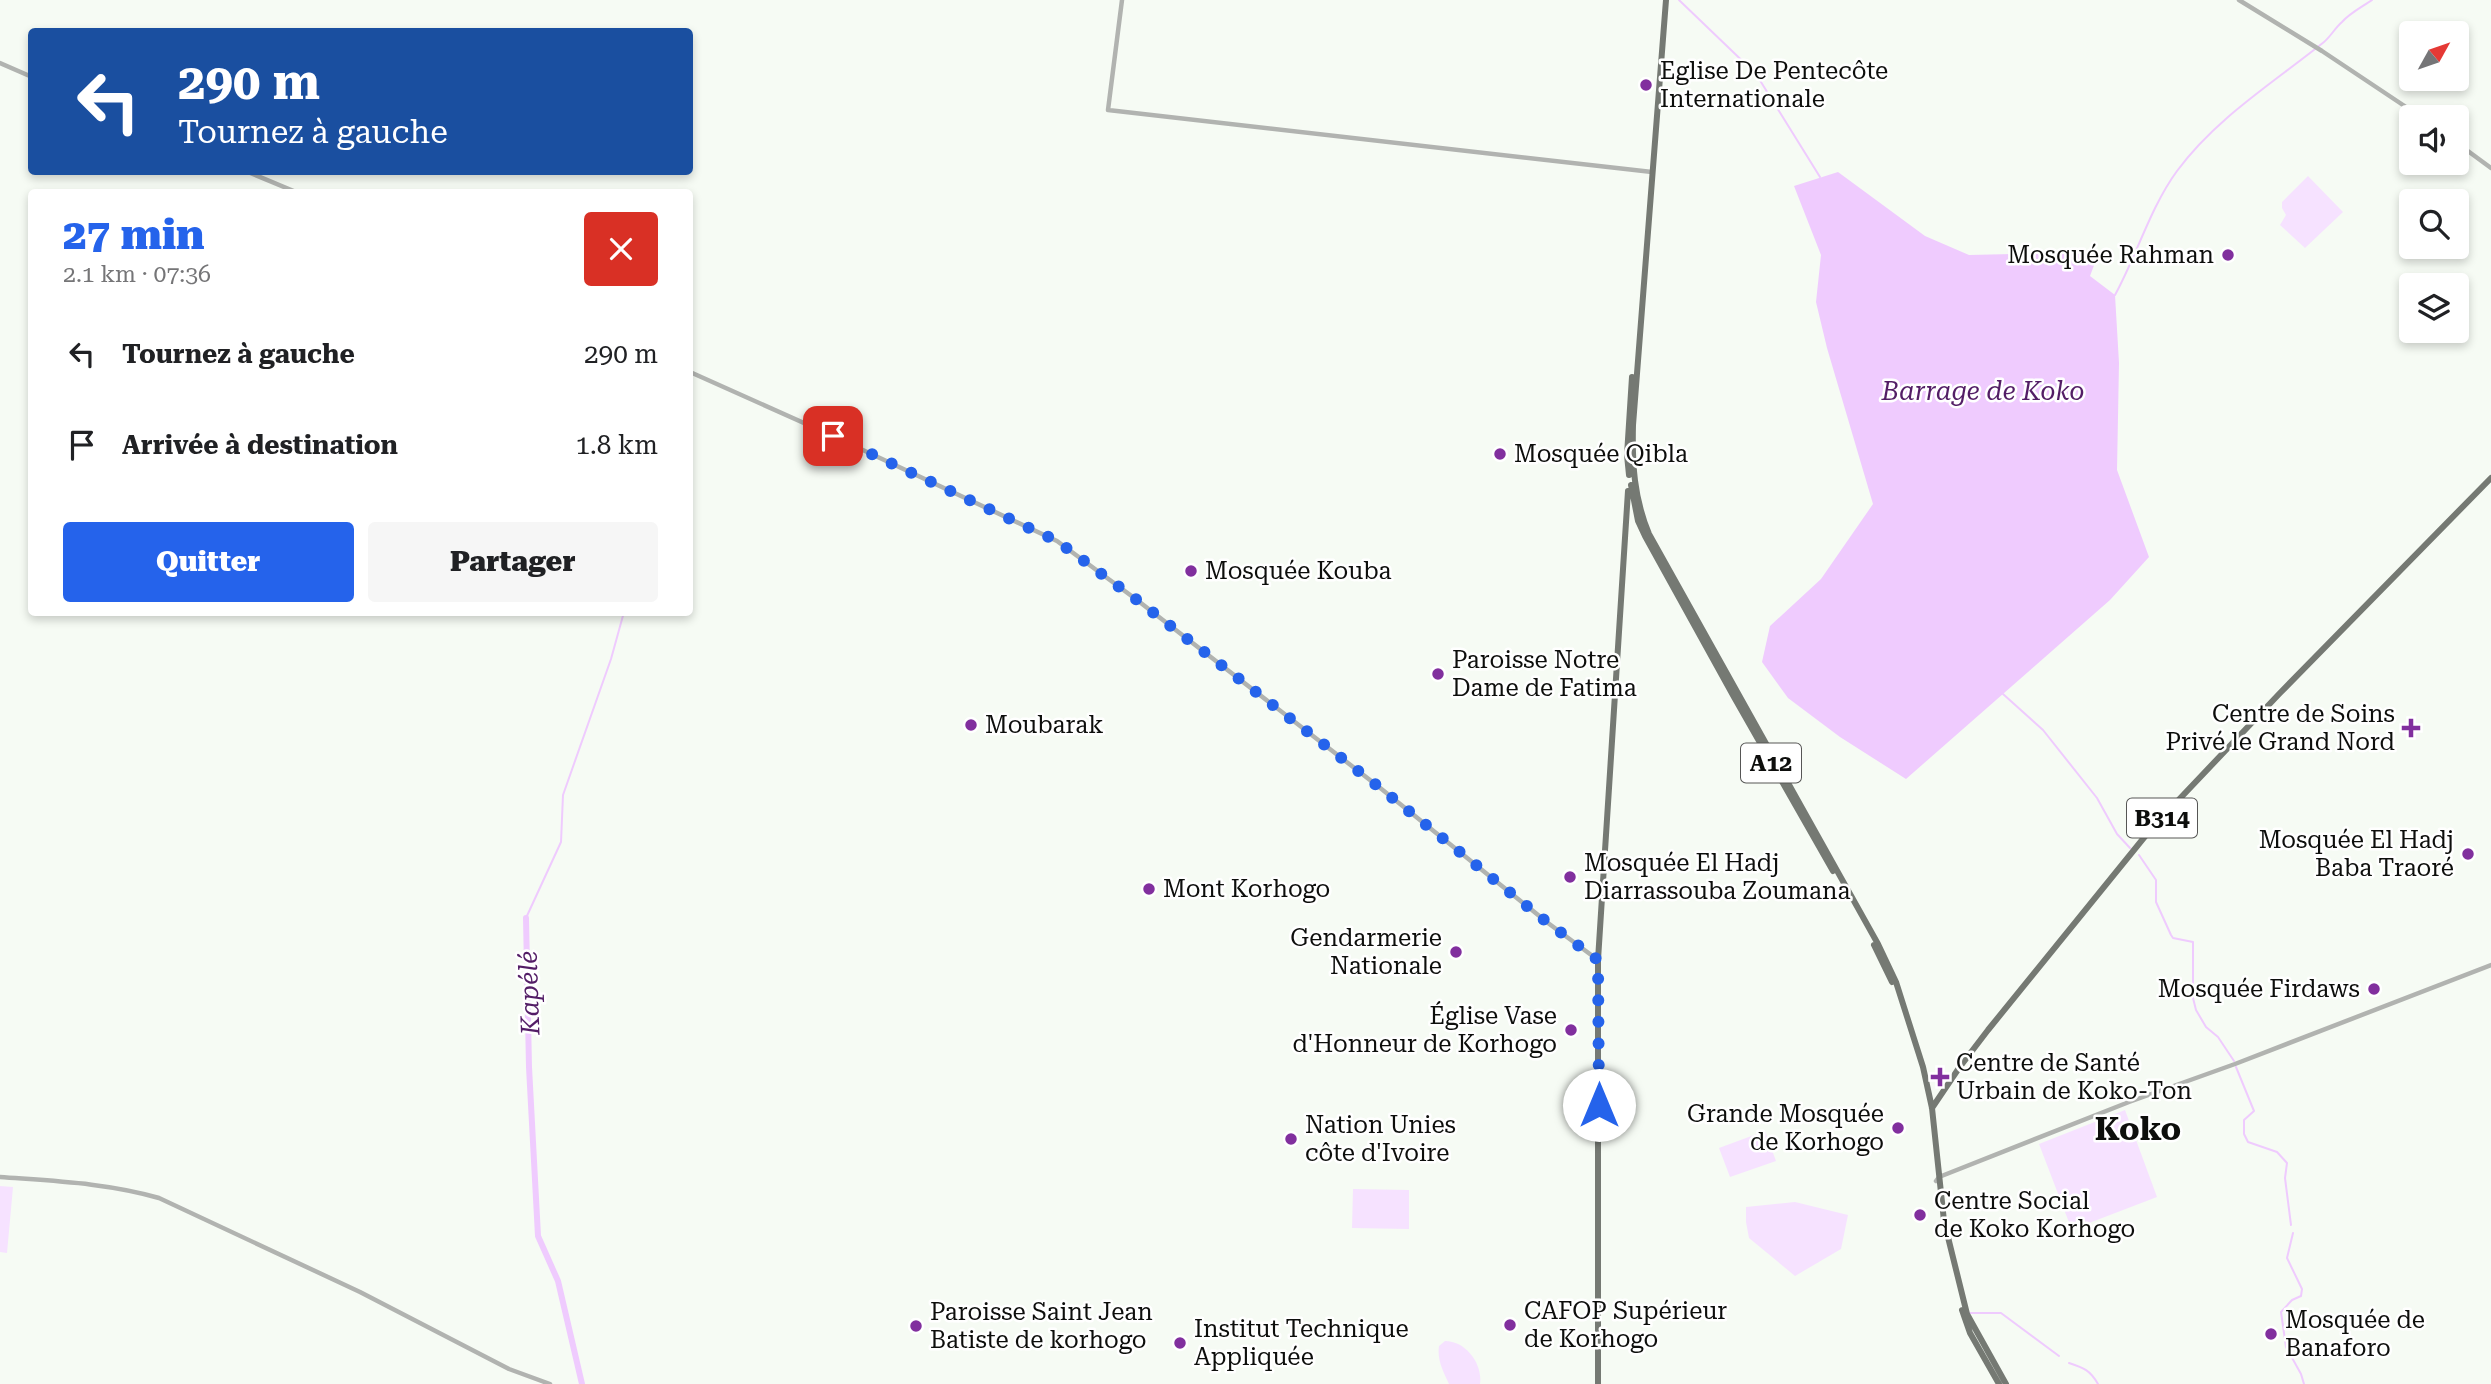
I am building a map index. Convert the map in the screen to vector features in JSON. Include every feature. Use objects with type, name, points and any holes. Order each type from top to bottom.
[{"type":"main road","name":"A12","points":[[1598,1384],[1598,960],[1648,212],[1667,0]]},
{"type":"main road","name":"B314","points":[[1931,1110],[1988,1030],[2151,829],[2421,547],[2491,478]]},
{"type":"main road","name":"A12","points":[[1632,482],[1638,521],[1892,982],[1931,1110]]},
{"type":"main road","name":"A12","points":[[1632,482],[1649,534],[1896,982],[1922,1062],[1931,1110],[1944,1221],[1964,1313],[1998,1384]]},
{"type":"main road","points":[[1626,520],[1635,518],[1638,521]]},
{"type":"main road","name":"A12","points":[[1964,1313],[2006,1384]]},
{"type":"street","points":[[1122,0],[1108,110],[1652,172]]},
{"type":"street","points":[[2239,0],[2403,105]]},
{"type":"street","points":[[0,63],[28,75]]},
{"type":"street","points":[[2469,152],[2491,168]]},
{"type":"street","points":[[255,175],[289,189]]},
{"type":"street","points":[[693,373],[1057,541],[1379,787],[1598,960]]},
{"type":"street","points":[[1938,1179],[2129,1102],[2491,965]]},
{"type":"street","points":[[0,1177],[89,1185],[159,1198],[360,1292],[509,1369],[550,1384]]},
{"type":"shaded area","points":[[2308,176],[2343,212],[2305,248],[2280,225],[2286,215],[2282,202]]},
{"type":"shaded area","points":[[2125,1110],[2157,1197],[2076,1228],[2074,1224],[2070,1225],[2039,1144]]},
{"type":"shaded area","points":[[1765,1131],[1776,1161],[1730,1177],[1719,1148]]},
{"type":"shaded area","points":[[0,1186],[13,1187],[7,1253],[0,1252]]},
{"type":"shaded area","points":[[1353,1189],[1409,1190],[1409,1229],[1352,1228]]},
{"type":"shaded area","points":[[1795,1202],[1848,1215],[1841,1249],[1795,1276],[1749,1238],[1746,1207]]},
{"type":"shaded area","points":[[1445,1341],[1460,1345],[1471,1355],[1479,1369],[1480,1384],[1449,1384],[1439,1356],[1439,1346]]},
{"type":"water","name":"Barrage de Koko","points":[[1838,172],[1925,236],[1969,255],[2099,252],[2090,276],[2115,295],[2119,363],[2117,470],[2149,557],[2110,600],[1906,779],[1840,737],[1788,698],[1762,662],[1770,626],[1821,579],[1873,504],[1816,302],[1821,255],[1794,186]]},
{"type":"waterway","points":[[1679,0],[1756,74],[1820,177]]},
{"type":"waterway","points":[[2115,295],[2167,185],[2192,152],[2227,118],[2324,42],[2349,16],[2372,0]]},
{"type":"waterway","name":"Kapélé","points":[[526,918],[561,842],[563,795],[611,659],[623,616]]},
{"type":"waterway","points":[[2003,694],[2043,730],[2097,798],[2117,834],[2130,848]]},
{"type":"waterway","points":[[2139,855],[2156,880],[2156,902],[2171,935],[2173,938],[2193,942],[2193,998],[2196,1010],[2206,1027],[2218,1037],[2234,1061]]},
{"type":"waterway","name":"Kapélé","points":[[526,918],[529,1067],[538,1236],[558,1281],[582,1384]]},
{"type":"waterway","points":[[2236,1067],[2254,1111],[2244,1120],[2244,1134],[2248,1142],[2277,1152],[2287,1163],[2285,1178],[2291,1225]]},
{"type":"waterway","points":[[2293,1233],[2287,1258],[2302,1289],[2301,1296],[2292,1300],[2281,1312],[2286,1347],[2304,1384]]},
{"type":"waterway","points":[[1968,1313],[2001,1313],[2059,1356]]},
{"type":"waterway","points":[[2069,1363],[2086,1370],[2098,1384]]},
{"type":"place","name":"Eglise De Pentecôte Internationale","points":[[1646,85]]},
{"type":"place","name":"Mosquée Rahman","points":[[2228,255]]},
{"type":"place","name":"Mosquée Qibla","points":[[1500,454]]},
{"type":"place","name":"Mosquée Kouba","points":[[1191,571]]},
{"type":"place","name":"Paroisse Notre Dame de Fatima","points":[[1438,674]]},
{"type":"place","name":"Moubarak","points":[[971,725]]},
{"type":"place","name":"Centre de Soins Privé le Grand Nord","points":[[2411,728]]},
{"type":"place","name":"Mosquée El Hadj Baba Traoré","points":[[2468,854]]},
{"type":"place","name":"Mosquée El Hadj Diarrassouba Zoumana","points":[[1570,877]]},
{"type":"place","name":"Mont Korhogo","points":[[1149,889]]},
{"type":"place","name":"Gendarmerie Nationale","points":[[1456,952]]},
{"type":"place","name":"Mosquée Firdaws","points":[[2374,989]]},
{"type":"place","name":"Église Vase d'Honneur de Korhogo","points":[[1571,1030]]},
{"type":"place","name":"Centre de Santé Urbain de Koko-Ton","points":[[1940,1077]]},
{"type":"place","name":"Grande Mosquée de Korhogo","points":[[1898,1128]]},
{"type":"place","name":"Nation Unies côte d'Ivoire","points":[[1291,1139]]},
{"type":"place","name":"Centre Social de Koko Korhogo","points":[[1920,1215]]},
{"type":"place","name":"CAFOP Supérieur de Korhogo","points":[[1510,1325]]},
{"type":"place","name":"Paroisse Saint Jean Batiste de korhogo","points":[[916,1326]]},
{"type":"place","name":"Mosquée de Banaforo","points":[[2271,1334]]},
{"type":"place","name":"Institut Technique Appliquée","points":[[1180,1343]]},
{"type":"district","name":"Koko","points":[[2138,1129]]},
{"type":"route","points":[[833,436],[1057,541],[1379,787],[1598,960],[1599,1105]]}]
